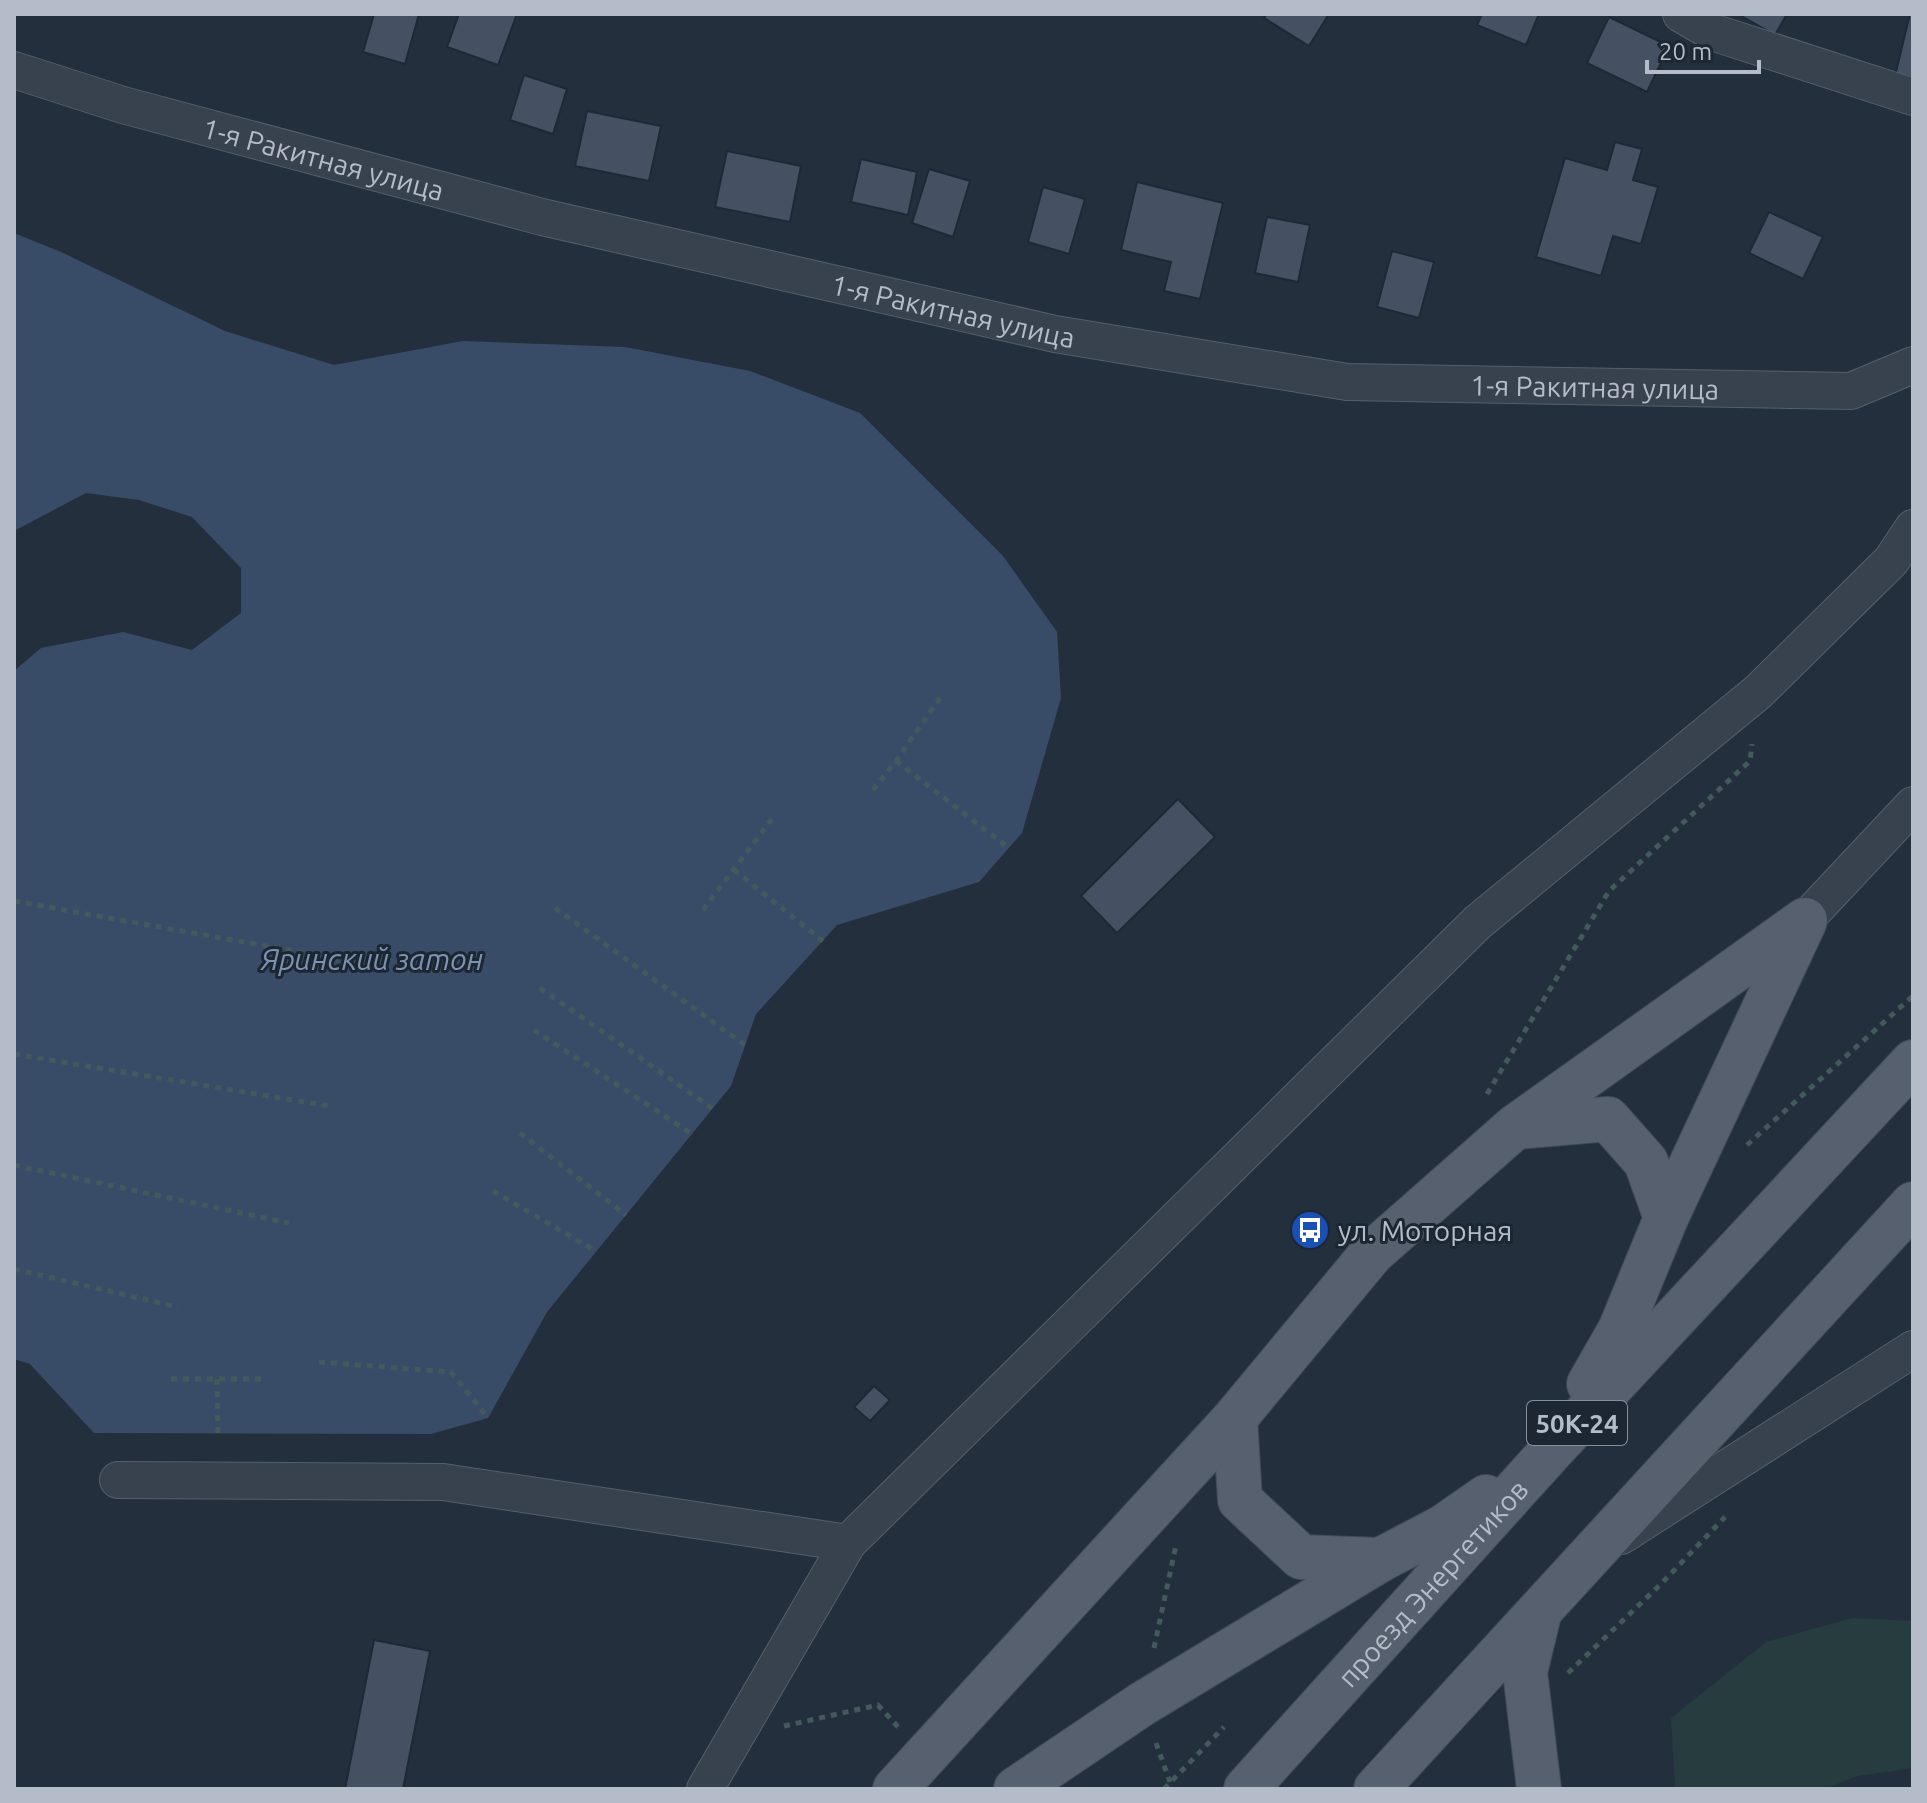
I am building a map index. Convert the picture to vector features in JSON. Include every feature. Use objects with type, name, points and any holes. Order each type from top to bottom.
[{"type":"main road","points":[[895,1789],[1235,1418],[1372,1253],[1515,1127],[1805,920]]},
{"type":"main road","points":[[1016,1789],[1142,1704],[1380,1560],[1443,1527],[1552,1450],[1620,1330],[1666,1218],[1805,920]]},
{"type":"main road","name":"проезд Энергетиков","points":[[1246,1789],[1552,1450],[1913,1062]]},
{"type":"main road","points":[[1515,1127],[1608,1119],[1646,1162],[1666,1218]]},
{"type":"main road","points":[[1376,1789],[1913,1204]]},
{"type":"main road","points":[[1235,1418],[1240,1500],[1301,1557],[1380,1560]]},
{"type":"main road","points":[[1539,1789],[1525,1672],[1540,1611]]},
{"type":"street","points":[[1681,14],[1712,32],[1913,97]]},
{"type":"street","name":"1-я Ракитная улица","points":[[14,70],[123,105],[542,217],[1055,334],[1347,382],[1647,390],[1851,391],[1913,365]]},
{"type":"street","points":[[705,1789],[848,1543],[1478,922],[1758,692],[1891,561],[1913,528]]},
{"type":"street","points":[[1805,920],[1913,805]]},
{"type":"street","points":[[1586,1559],[1913,1349]]},
{"type":"street","points":[[118,1480],[443,1482],[848,1543]]},
{"type":"path","points":[[1479,1102],[1489,1092],[1609,891],[1750,761],[1758,692]]},
{"type":"path","points":[[873,790],[942,695]]},
{"type":"path","points":[[896,761],[1009,848]]},
{"type":"path","points":[[703,910],[774,816]]},
{"type":"path","points":[[734,870],[823,941]]},
{"type":"path","points":[[14,901],[350,961]]},
{"type":"path","points":[[555,908],[745,1045]]},
{"type":"path","points":[[540,988],[712,1108]]},
{"type":"path","points":[[1737,1155],[1913,996]]},
{"type":"path","points":[[534,1030],[692,1134]]},
{"type":"path","points":[[14,1054],[329,1106]]},
{"type":"path","points":[[520,1133],[626,1215]]},
{"type":"path","points":[[14,1165],[289,1223]]},
{"type":"path","points":[[493,1191],[596,1251]]},
{"type":"path","points":[[14,1269],[178,1307]]},
{"type":"path","points":[[319,1362],[451,1372],[488,1418]]},
{"type":"path","points":[[171,1379],[261,1379]]},
{"type":"path","points":[[217,1379],[218,1433]]},
{"type":"path","points":[[1567,1674],[1661,1584],[1734,1507]]},
{"type":"path","points":[[1170,1782],[1142,1704],[1177,1542]]},
{"type":"path","points":[[736,1737],[878,1705]]},
{"type":"path","points":[[1164,1789],[1224,1727]]},
{"type":"green space","points":[[1852,1618],[1913,1621],[1913,1768],[1857,1776],[1825,1789],[1675,1789],[1671,1718],[1766,1642]]},
{"type":"water","name":"Яринский затон","points":[[14,233],[61,252],[225,331],[334,365],[463,341],[625,347],[750,371],[860,413],[1003,556],[1057,632],[1061,698],[1022,833],[979,882],[837,925],[756,1014],[731,1086],[547,1312],[488,1418],[431,1434],[94,1433],[30,1364],[14,1359],[14,671],[41,648],[123,632],[192,650],[241,613],[241,568],[192,517],[139,500],[86,493],[14,531]]},
{"type":"building","points":[[374,14],[419,14],[405,64],[363,52]]},
{"type":"building","points":[[459,14],[517,14],[498,65],[447,47]]},
{"type":"building","points":[[1267,14],[1329,14],[1309,46],[1264,18]]},
{"type":"building","points":[[1482,14],[1539,14],[1526,45],[1477,25]]},
{"type":"building","points":[[1738,14],[1787,14],[1775,35]]},
{"type":"building","points":[[1910,14],[1913,14],[1913,80],[1895,76]]},
{"type":"building","points":[[1609,17],[1669,46],[1647,92],[1587,63]]},
{"type":"building","points":[[524,75],[567,89],[553,134],[510,120]]},
{"type":"building","points":[[587,111],[661,126],[649,181],[575,166]]},
{"type":"building","points":[[1615,142],[1642,149],[1633,180],[1658,187],[1641,244],[1613,236],[1601,276],[1536,257],[1565,158],[1607,170]]},
{"type":"building","points":[[727,151],[801,166],[790,222],[715,207]]},
{"type":"building","points":[[861,159],[917,172],[908,215],[851,202]]},
{"type":"building","points":[[929,169],[970,181],[953,237],[912,223]]},
{"type":"building","points":[[1137,182],[1223,203],[1200,299],[1164,291],[1171,262],[1121,250]]},
{"type":"building","points":[[1043,187],[1085,199],[1069,254],[1028,242]]},
{"type":"building","points":[[1769,212],[1823,237],[1803,279],[1749,253]]},
{"type":"building","points":[[1267,217],[1310,225],[1298,282],[1255,273]]},
{"type":"building","points":[[1392,251],[1434,262],[1419,318],[1377,307]]},
{"type":"building","points":[[1178,799],[1215,837],[1117,933],[1081,896]]},
{"type":"building","points":[[874,1386],[890,1400],[870,1421],[854,1407]]},
{"type":"building","points":[[374,1640],[430,1651],[403,1789],[345,1789]]},
{"type":"place","name":"ул. Моторная","points":[[1310,1230]]}]
